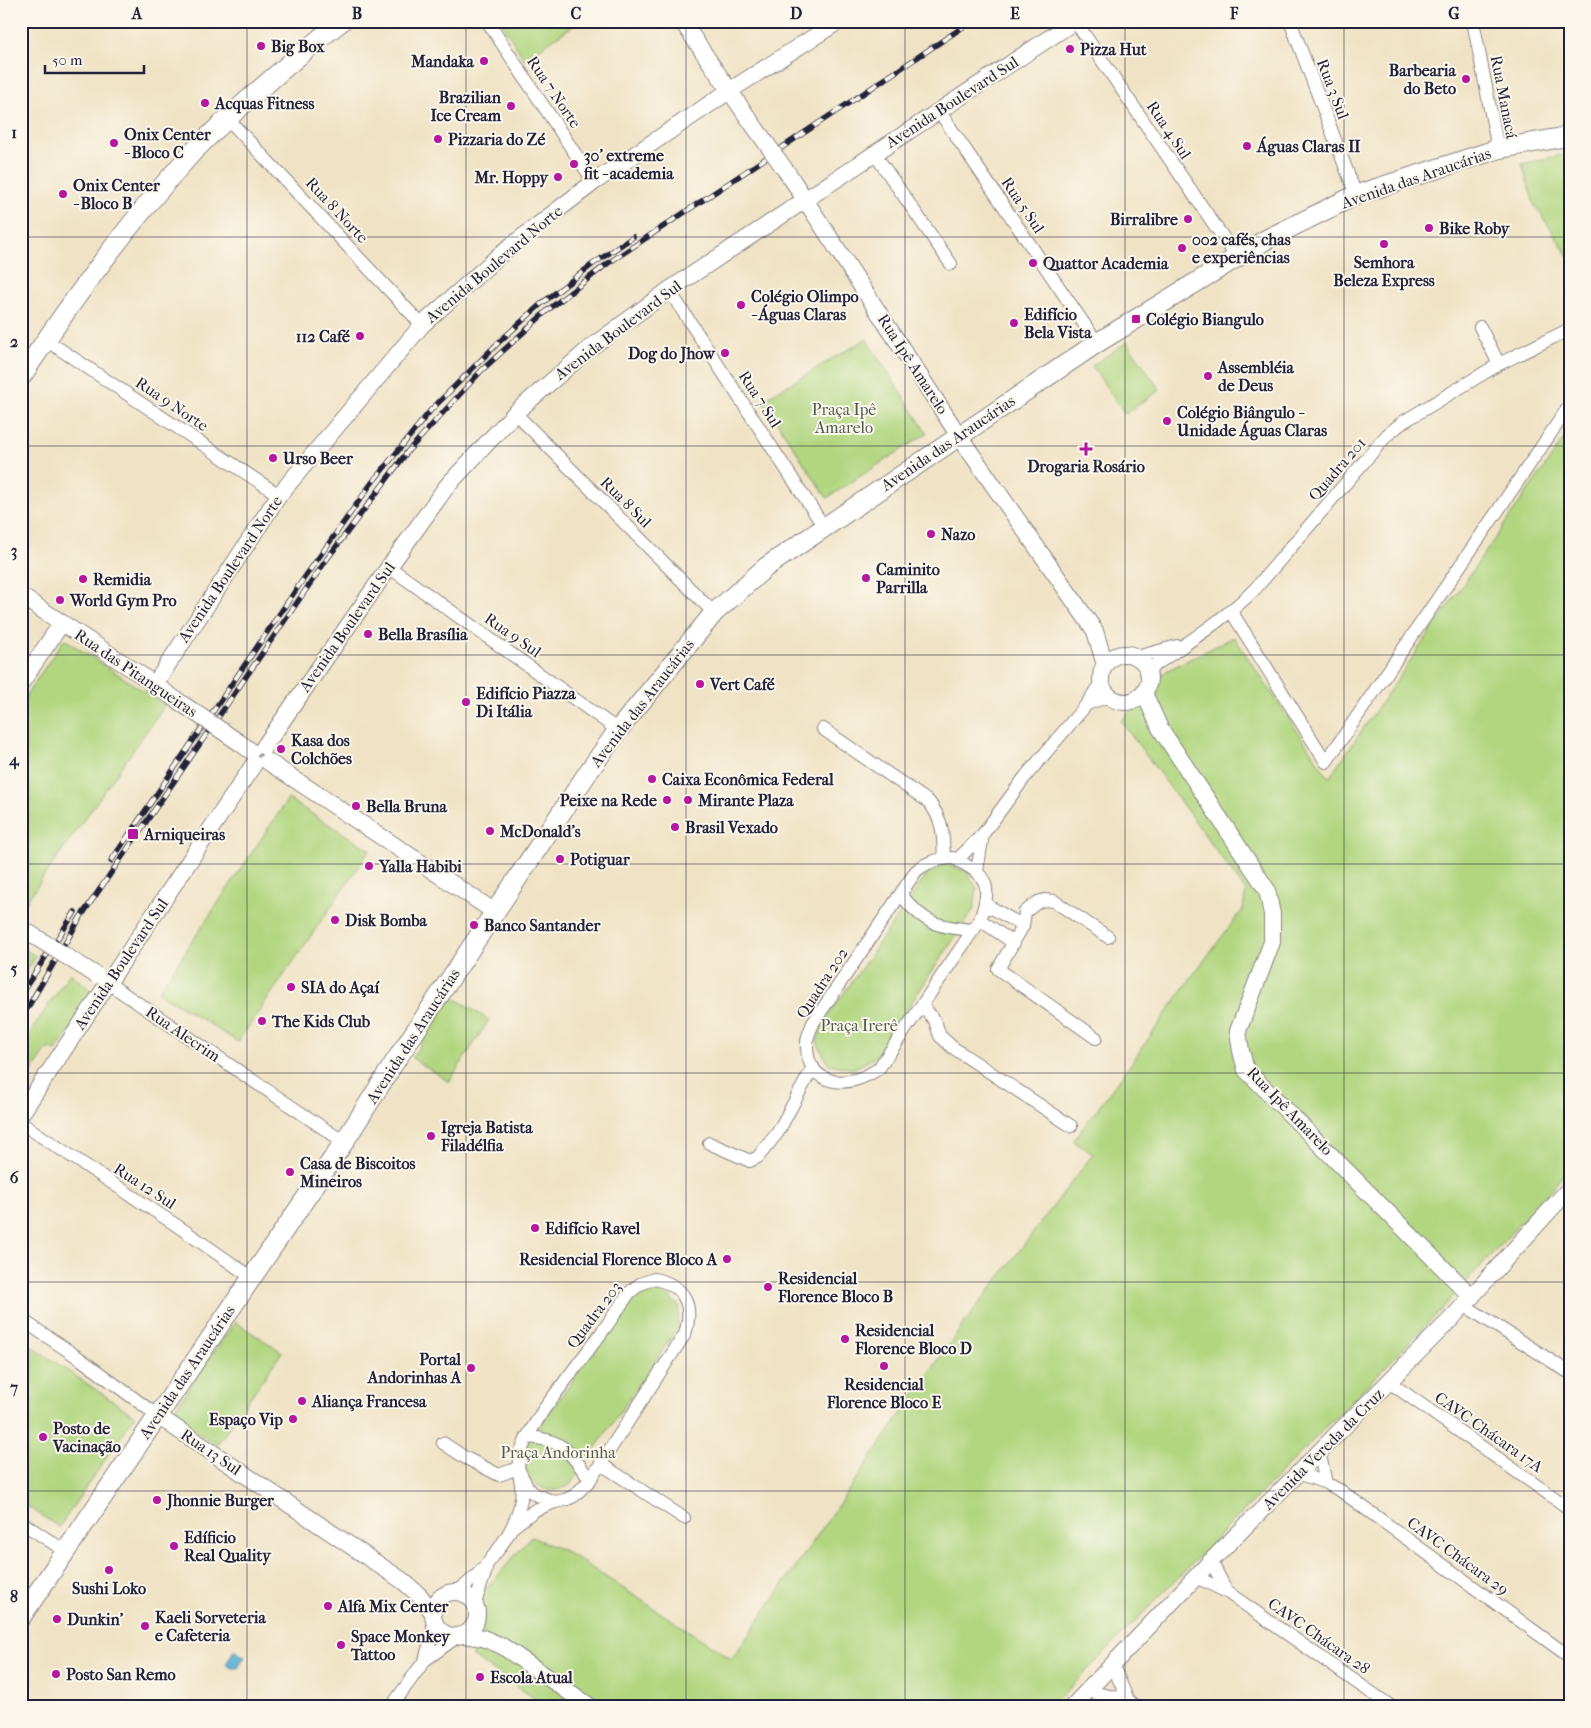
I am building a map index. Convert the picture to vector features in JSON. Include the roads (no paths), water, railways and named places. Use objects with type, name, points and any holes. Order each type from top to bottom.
[{"type":"main road","points":[[21,377],[101,263],[192,153],[228,118],[312,44],[342,21]]},
{"type":"main road","name":"Avenida das Araucárias","points":[[21,1617],[344,1142],[495,912],[618,730],[714,613],[766,567],[1096,343],[1267,239],[1356,195],[1498,149],[1570,136]]},
{"type":"street","name":"Rua 7 Norte","points":[[487,21],[594,182]]},
{"type":"street","name":"Rua Ipê Amarelo","points":[[682,21],[729,92],[791,178],[959,436],[1094,631],[1105,665]]},
{"type":"street","name":"Avenida Boulevard Norte","points":[[154,684],[279,495],[422,325],[503,252],[594,182],[839,21]]},
{"type":"street","name":"Avenida Boulevard Sul","points":[[21,1114],[102,979],[255,753],[447,486],[515,413],[590,348],[668,290],[1075,21]]},
{"type":"street","name":"Rua 4 Sul","points":[[1075,21],[1231,249],[1235,258]]},
{"type":"street","name":"Rua 3 Sul","points":[[1290,21],[1356,195]]},
{"type":"street","name":"Rua Manacá","points":[[1472,21],[1498,149]]},
{"type":"street","name":"Rua 5 Sul","points":[[939,111],[1096,343]]},
{"type":"street","name":"Rua 8 Norte","points":[[228,118],[422,325]]},
{"type":"street","points":[[874,153],[951,264]]},
{"type":"street","name":"Rua 7 Sul","points":[[668,290],[824,527]]},
{"type":"street","points":[[1480,327],[1498,364]]},
{"type":"street","name":"Quadra 201","points":[[1148,670],[1220,621],[1255,588],[1388,435],[1402,422],[1498,364],[1570,329]]},
{"type":"street","name":"Rua 9 Norte","points":[[46,340],[279,495]]},
{"type":"street","points":[[1231,611],[1326,762],[1570,405]]},
{"type":"street","name":"Rua 8 Sul","points":[[515,413],[714,613]]},
{"type":"street","name":"Rua 9 Sul","points":[[389,566],[618,730]]},
{"type":"street","name":"Rua das Pitangueiras","points":[[21,596],[495,912]]},
{"type":"street","points":[[21,683],[61,624]]},
{"type":"street","name":"Rua Ipê Amarelo","points":[[1094,631],[1130,655]]},
{"type":"street","name":"Quadra 201","points":[[1130,655],[1186,643]]},
{"type":"street","points":[[1130,655],[1144,662],[1148,670],[1150,682],[1138,698],[1123,702],[1115,701],[1105,689],[1102,673],[1110,659],[1130,655]]},
{"type":"street","name":"Quadra 202","points":[[813,1067],[807,1054],[807,1040],[813,1023],[916,871],[926,863],[951,859],[983,834],[1025,777],[1087,704],[1105,689]]},
{"type":"street","name":"Rua Ipê Amarelo","points":[[1138,698],[1160,728],[1267,890],[1272,914],[1272,942],[1238,1031],[1246,1070],[1455,1279],[1468,1301]]},
{"type":"street","points":[[709,1143],[750,1161],[758,1158],[778,1132],[813,1067],[822,1077],[832,1082],[843,1083],[870,1075],[879,1068],[977,925],[985,904],[987,894],[985,881],[977,872],[951,859],[938,814],[929,802],[823,729]]},
{"type":"street","name":"Quadra 202","points":[[977,872],[983,834]]},
{"type":"street","points":[[901,895],[912,909],[933,924],[946,928],[977,925],[1014,943]]},
{"type":"street","points":[[1096,1038],[998,969],[1014,943],[1022,926],[1025,912],[1031,906],[1045,900],[1054,901],[1108,937]]},
{"type":"street","points":[[985,904],[1022,926]]},
{"type":"street","name":"Rua Alecrim","points":[[24,930],[102,979],[344,1142]]},
{"type":"street","points":[[922,1005],[935,1021],[940,1036],[952,1047],[1071,1126]]},
{"type":"street","name":"Rua 12 Sul","points":[[21,1123],[251,1277]]},
{"type":"street","name":"Avenida Vereda da Cruz","points":[[1072,1707],[1211,1561],[1452,1318],[1569,1190]]},
{"type":"street","points":[[1452,1318],[1456,1291],[1455,1279],[1474,1284],[1489,1278]]},
{"type":"street","name":"Quadra 203","points":[[511,1529],[527,1514],[541,1507],[574,1496],[590,1480],[685,1334],[690,1320],[688,1303],[679,1290],[667,1281],[654,1279],[640,1284],[629,1293],[544,1409],[527,1436],[520,1454],[518,1468]]},
{"type":"street","points":[[1468,1301],[1570,1373]]},
{"type":"street","name":"Rua 13 Sul","points":[[21,1319],[79,1358],[158,1416],[403,1581],[420,1596],[433,1617]]},
{"type":"street","name":"CAVC Chácara 17A","points":[[1389,1382],[1570,1509]]},
{"type":"street","points":[[527,1436],[554,1441],[565,1448],[590,1480]]},
{"type":"street","points":[[443,1443],[464,1457],[499,1475],[518,1468]]},
{"type":"street","points":[[1319,1451],[1326,1483]]},
{"type":"street","points":[[601,1464],[684,1518]]},
{"type":"street","points":[[518,1468],[522,1479],[534,1494],[555,1502]]},
{"type":"street","points":[[393,1705],[425,1660],[432,1636],[436,1602],[473,1580],[487,1565],[511,1529],[522,1497],[518,1468]]},
{"type":"street","name":"CAVC Chácara 29","points":[[1298,1473],[1326,1483],[1341,1491],[1570,1657]]},
{"type":"street","points":[[21,1522],[65,1551]]},
{"type":"street","name":"CAVC Chácara 28","points":[[1211,1561],[1226,1592]]},
{"type":"street","points":[[425,1660],[475,1626],[487,1565]]},
{"type":"street","name":"CAVC Chácara 28","points":[[1196,1577],[1226,1592],[1392,1707]]},
{"type":"street","name":"Rua 13 Sul","points":[[403,1581],[424,1589],[452,1593]]},
{"type":"street","points":[[452,1593],[467,1595],[502,1646]]},
{"type":"street","points":[[433,1617],[440,1630],[446,1635],[483,1638],[502,1646],[591,1707]]},
{"type":"street","points":[[1112,1664],[1132,1703]]},
{"type":"street","points":[[1087,1691],[1132,1703]]},
{"type":"water","points":[[234,1650],[245,1657],[238,1668],[231,1668],[226,1664]]},
{"type":"railway","points":[[21,1019],[80,918],[327,559],[408,451],[482,370],[549,309],[607,264],[972,21]]},
{"type":"railway","points":[[111,861],[302,581],[371,484],[431,410],[499,342],[541,304],[593,264],[633,237]]},
{"type":"railway","points":[[21,994],[75,912]]},
{"type":"place","name":"Big Box","points":[[261,46]]},
{"type":"place","name":"Pizza Hut","points":[[1070,49]]},
{"type":"place","name":"Mandaka","points":[[484,61]]},
{"type":"place","name":"Barbearia do Beto","points":[[1466,79]]},
{"type":"place","name":"Acquas Fitness","points":[[205,103]]},
{"type":"place","name":"Brazilian Ice Cream","points":[[511,106]]},
{"type":"place","name":"Pizzaria do Zé","points":[[438,139]]},
{"type":"place","name":"Onix Center - Bloco C","points":[[114,143]]},
{"type":"place","name":"Águas Claras II","points":[[1247,146]]},
{"type":"place","name":"30' extreme fit - academia","points":[[574,164]]},
{"type":"place","name":"Mr. Hoppy","points":[[558,177]]},
{"type":"place","name":"Onix Center - Bloco B","points":[[63,194]]},
{"type":"place","name":"Birralibre","points":[[1188,219]]},
{"type":"place","name":"Bike Roby","points":[[1429,228]]},
{"type":"place","name":"Semhora Beleza Express","points":[[1384,244]]},
{"type":"place","name":"002 cafés, chas e experiências","points":[[1182,248]]},
{"type":"place","name":"Quattor Academia","points":[[1033,263]]},
{"type":"place","name":"Colégio Olimpo - Águas Claras","points":[[741,305]]},
{"type":"place","name":"Colégio Biangulo","points":[[1136,319]]},
{"type":"place","name":"Edifício Bela Vista","points":[[1014,323]]},
{"type":"place","name":"112 Café","points":[[360,336]]},
{"type":"place","name":"Dog do Jhow","points":[[725,353]]},
{"type":"place","name":"Assembléia de Deus","points":[[1208,376]]},
{"type":"place","name":"Colégio Biângulo - Unidade Águas Claras","points":[[1167,421]]},
{"type":"place","name":"Drogaria Rosário","points":[[1086,449]]},
{"type":"place","name":"Urso Beer","points":[[273,458]]},
{"type":"place","name":"Nazo","points":[[931,534]]},
{"type":"place","name":"Caminito Parrilla","points":[[866,578]]},
{"type":"place","name":"Remidia","points":[[83,579]]},
{"type":"place","name":"World Gym Pro","points":[[60,600]]},
{"type":"place","name":"Bella Brasília","points":[[368,634]]},
{"type":"place","name":"Vert Café","points":[[700,684]]},
{"type":"place","name":"Edifício Piazza Di Itália","points":[[466,702]]},
{"type":"place","name":"Kasa dos Colchões","points":[[281,749]]},
{"type":"place","name":"Caixa Econômica Federal","points":[[652,779]]},
{"type":"place","name":"Peixe na Rede","points":[[667,800]]},
{"type":"place","name":"Mirante Plaza","points":[[688,800]]},
{"type":"place","name":"Bella Bruna","points":[[356,806]]},
{"type":"place","name":"Brasil Vexado","points":[[675,827]]},
{"type":"place","name":"McDonald's","points":[[490,831]]},
{"type":"place","name":"Arniqueiras","points":[[133,834]]},
{"type":"place","name":"Potiguar","points":[[560,859]]},
{"type":"place","name":"Yalla Habibi","points":[[369,866]]},
{"type":"place","name":"Disk Bomba","points":[[335,920]]},
{"type":"place","name":"Banco Santander","points":[[474,925]]},
{"type":"place","name":"SIA do Açaí","points":[[291,987]]},
{"type":"place","name":"The Kids Club","points":[[262,1021]]},
{"type":"place","name":"Igreja Batista Filadélfia","points":[[431,1136]]},
{"type":"place","name":"Casa de Biscoitos Mineiros","points":[[290,1172]]},
{"type":"place","name":"Edifício Ravel","points":[[535,1228]]},
{"type":"place","name":"Residencial Florence Bloco A","points":[[727,1259]]},
{"type":"place","name":"Residencial Florence Bloco B","points":[[768,1287]]},
{"type":"place","name":"Residencial Florence Bloco D","points":[[845,1339]]},
{"type":"place","name":"Residencial Florence Bloco E","points":[[884,1366]]},
{"type":"place","name":"Portal Andorinhas A","points":[[471,1368]]},
{"type":"place","name":"Aliança Francesa","points":[[302,1401]]},
{"type":"place","name":"Espaço Vip","points":[[293,1419]]},
{"type":"place","name":"Posto de Vacinação","points":[[43,1437]]},
{"type":"place","name":"Jhonnie Burger","points":[[157,1500]]},
{"type":"place","name":"Edíficio Real Quality","points":[[174,1546]]},
{"type":"place","name":"Sushi Loko","points":[[109,1570]]},
{"type":"place","name":"Alfa Mix Center","points":[[328,1606]]},
{"type":"place","name":"Dunkin'","points":[[57,1619]]},
{"type":"place","name":"Kaeli Sorveteria e Cafeteria","points":[[145,1626]]},
{"type":"place","name":"Space Monkey Tattoo","points":[[341,1645]]},
{"type":"place","name":"Posto San Remo","points":[[56,1674]]},
{"type":"place","name":"Escola Atual","points":[[480,1677]]},
{"type":"park label","name":"Praça Ipê Amarelo","points":[[844,418]]},
{"type":"park label","name":"Praça Irerê","points":[[859,1025]]},
{"type":"park label","name":"Praça Andorinha","points":[[558,1452]]}]
